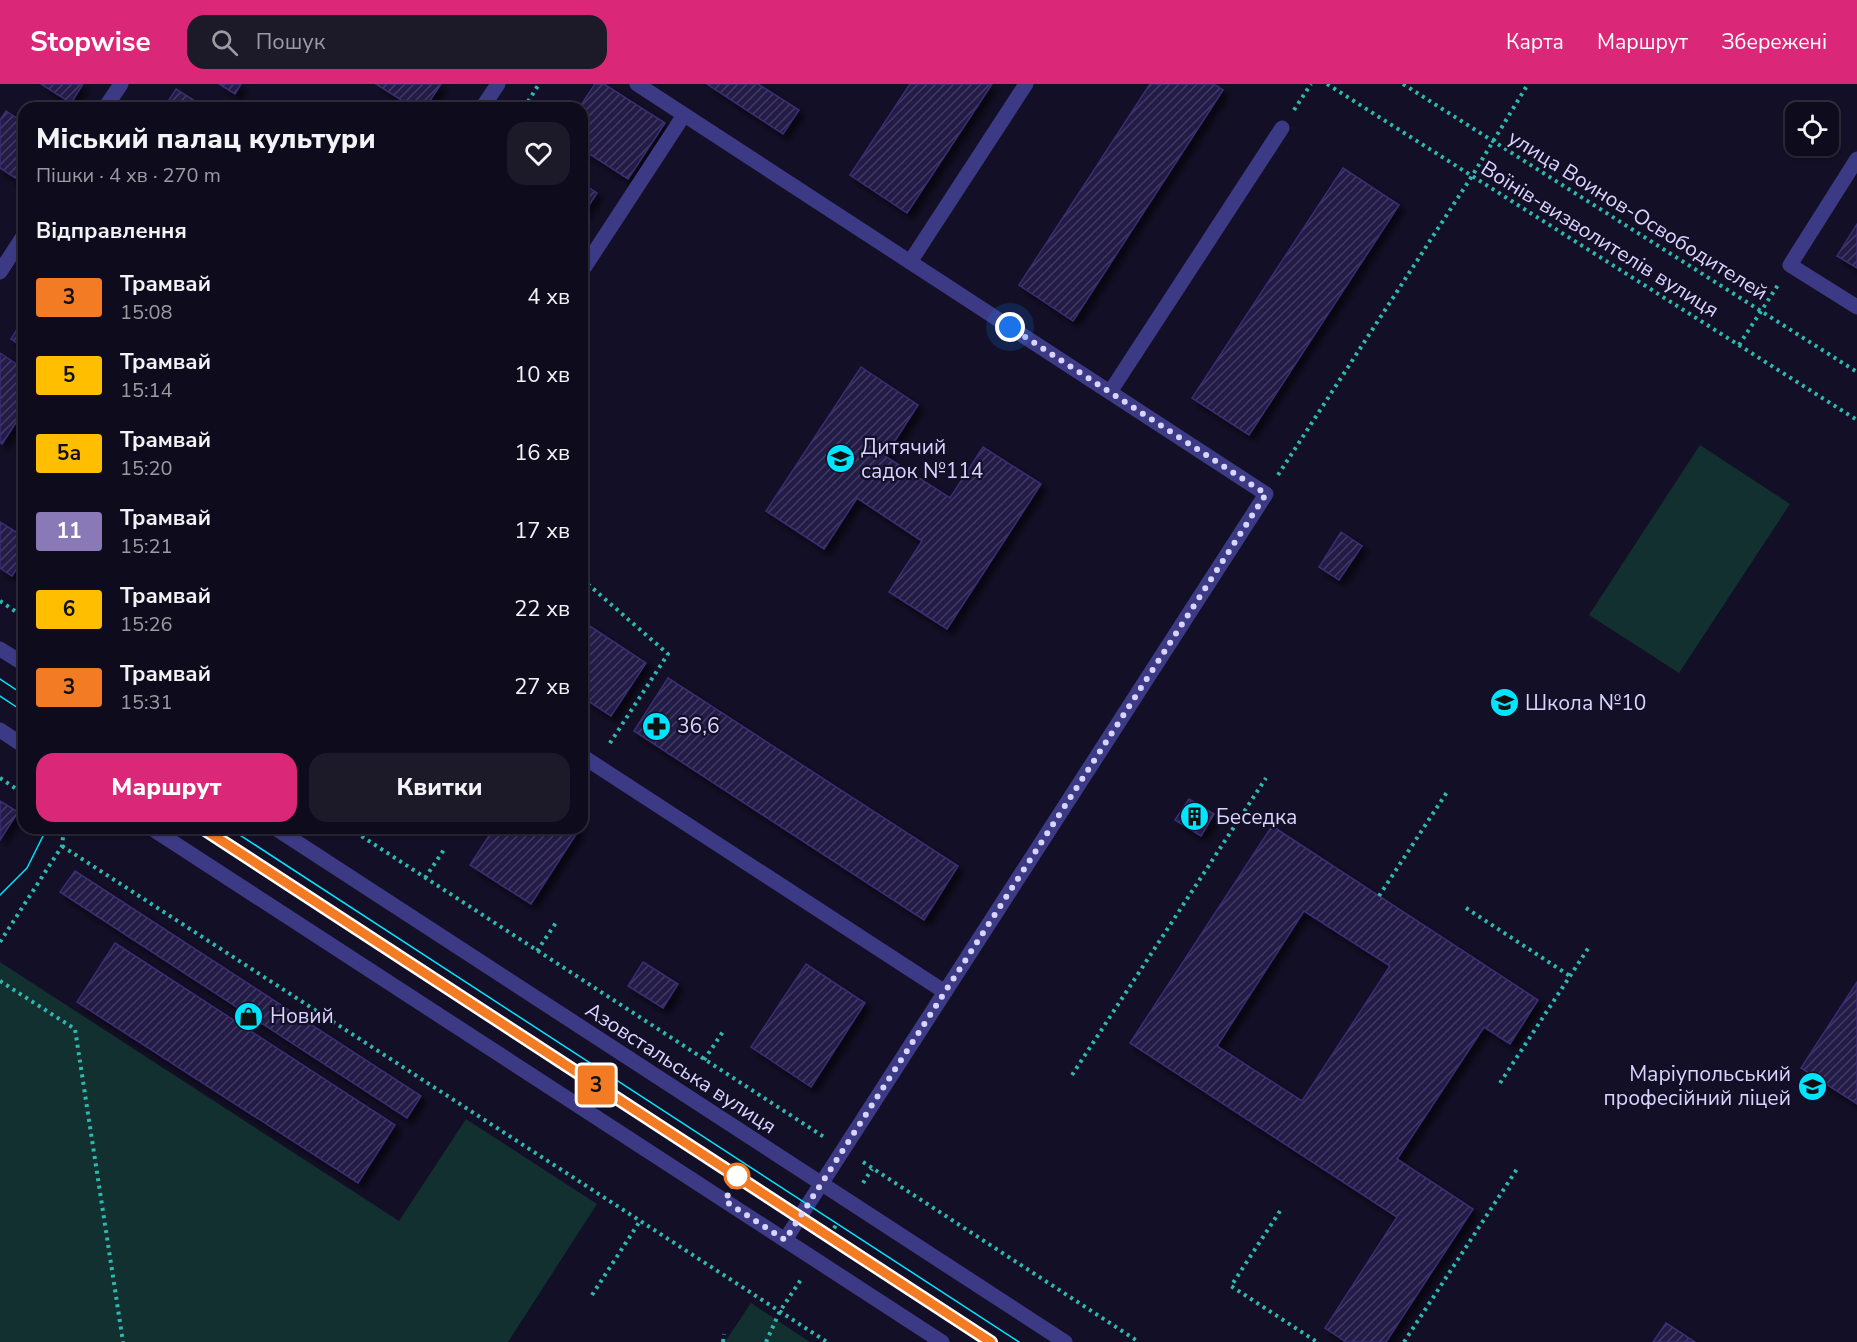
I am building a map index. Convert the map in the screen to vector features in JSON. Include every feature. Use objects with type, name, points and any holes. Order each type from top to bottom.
[{"type":"street","points":[[109,102],[121,84]]},
{"type":"street","points":[[486,102],[498,84]]},
{"type":"street","points":[[637,84],[1266,494],[785,1240]]},
{"type":"street","points":[[910,262],[1026,84]]},
{"type":"street","points":[[588,262],[684,115]]},
{"type":"street","points":[[1110,392],[1282,128]]},
{"type":"street","points":[[1857,159],[1790,265],[1857,307]]},
{"type":"street","points":[[0,272],[5,254],[18,241]]},
{"type":"street","points":[[0,649],[18,660]]},
{"type":"street","points":[[0,730],[18,742]]},
{"type":"street","points":[[588,760],[945,992]]},
{"type":"street","points":[[160,834],[942,1342]]},
{"type":"street","name":"Азовстальська вулиця","points":[[284,834],[1065,1342]]},
{"type":"path","points":[[528,102],[539,84]]},
{"type":"path","points":[[1282,128],[1311,84]]},
{"type":"path","name":"Воїнів-визволителів вулиця","points":[[1327,84],[1857,420]]},
{"type":"path","name":"улица Воинов-Освободителей","points":[[1403,84],[1857,372]]},
{"type":"path","points":[[1266,494],[1472,176],[1528,84]]},
{"type":"path","points":[[1739,345],[1790,265]]},
{"type":"path","points":[[588,584],[668,654],[595,765]]},
{"type":"path","points":[[0,601],[18,612]]},
{"type":"path","points":[[0,778],[18,790]]},
{"type":"path","points":[[1072,1075],[1266,778]]},
{"type":"path","points":[[1379,896],[1447,792]]},
{"type":"path","points":[[0,942],[62,846],[63,834]]},
{"type":"path","points":[[358,834],[1139,1342]]},
{"type":"path","points":[[62,846],[827,1342]]},
{"type":"path","points":[[425,878],[445,848]]},
{"type":"path","points":[[1466,908],[1570,976]]},
{"type":"path","points":[[537,951],[557,921]]},
{"type":"path","points":[[1500,1083],[1589,946]]},
{"type":"path","points":[[0,981],[75,1029],[123,1342]]},
{"type":"path","points":[[705,1060],[724,1030]]},
{"type":"path","points":[[1404,1342],[1517,1169]]},
{"type":"path","points":[[1280,1211],[1231,1286],[1317,1342]]},
{"type":"path","points":[[592,1295],[640,1221]]},
{"type":"path","points":[[766,1342],[780,1311]]},
{"type":"path","points":[[723,1342],[724,1334]]},
{"type":"green space","points":[[1700,445],[1790,504],[1679,673],[1589,615]]},
{"type":"green space","points":[[0,962],[399,1221],[466,1119],[597,1204],[508,1342],[0,1342]]},
{"type":"green space","points":[[751,1303],[810,1342],[725,1342]]},
{"type":"building","points":[[41,84],[83,84],[69,102]]},
{"type":"building","points":[[219,84],[241,84],[235,94]]},
{"type":"building","points":[[376,84],[441,84],[429,102],[404,102]]},
{"type":"building","points":[[595,84],[604,84],[665,123],[628,179],[588,153],[588,102],[583,102]]},
{"type":"building","points":[[707,84],[758,84],[799,110],[783,134]]},
{"type":"building","points":[[910,84],[992,84],[907,213],[850,175]]},
{"type":"building","points":[[1150,84],[1214,84],[1223,90],[1073,321],[1019,285]]},
{"type":"building","points":[[176,89],[197,102],[168,102]]},
{"type":"building","points":[[6,111],[18,119],[18,180],[0,168],[0,120]]},
{"type":"building","points":[[1343,168],[1399,205],[1249,435],[1192,398]]},
{"type":"building","points":[[588,187],[597,193],[588,207]]},
{"type":"building","points":[[1857,224],[1857,268],[1837,256]]},
{"type":"building","points":[[18,328],[18,344],[11,339]]},
{"type":"building","points":[[0,353],[18,365],[18,419],[2,444],[0,442]]},
{"type":"building","points":[[861,367],[918,405],[885,456],[950,498],[983,447],[1041,484],[947,629],[889,592],[922,541],[857,498],[824,549],[766,511]]},
{"type":"building","points":[[0,522],[18,533],[18,566],[12,576],[0,568]]},
{"type":"building","points":[[1341,532],[1362,546],[1339,580],[1319,567]]},
{"type":"building","points":[[588,625],[646,663],[611,716],[588,701]]},
{"type":"building","points":[[668,678],[958,866],[924,920],[634,731]]},
{"type":"building","name":"Беседка","points":[[1189,799],[1214,814],[1201,836],[1175,820]]},
{"type":"building","points":[[0,801],[18,812],[0,840]]},
{"type":"building","points":[[1272,826],[1538,1000],[1510,1044],[1484,1027],[1397,1159],[1473,1209],[1386,1342],[1346,1342],[1325,1328],[1397,1217],[1130,1043]],"holes":[[[1304,911],[1390,966],[1302,1101],[1217,1046]]]},
{"type":"building","points":[[490,834],[576,834],[531,904],[470,865]]},
{"type":"building","points":[[75,871],[421,1096],[407,1118],[60,892]]},
{"type":"building","points":[[115,943],[395,1125],[358,1183],[77,1002]]},
{"type":"building","points":[[643,962],[678,984],[663,1008],[628,986]]},
{"type":"building","points":[[806,964],[865,1003],[811,1087],[751,1047]]},
{"type":"building","points":[[1857,982],[1857,1104],[1801,1068]]},
{"type":"building","points":[[1666,1323],[1695,1342],[1653,1342]]},
{"type":"tram line","points":[[0,679],[18,691]]},
{"type":"tram line","points":[[0,696],[18,708]]},
{"type":"tram line","points":[[0,895],[27,868],[44,834]]},
{"type":"tram line","points":[[210,834],[991,1342]]},
{"type":"tram line","name":"3","points":[[211,834],[991,1342]]},
{"type":"tram line","points":[[238,834],[1019,1342]]},
{"type":"place","name":"Дитячий садок №114","points":[[840,459]]},
{"type":"place","name":"Школа №10","points":[[1504,703]]},
{"type":"place","name":"36,6","points":[[656,726]]},
{"type":"place","name":"Беседка","points":[[1195,817]]},
{"type":"place","name":"Новий","points":[[249,1016]]},
{"type":"place","name":"Маріупольський професійний ліцей","points":[[1812,1086]]},
{"type":"route","points":[[737,1176],[725,1201],[785,1240],[1266,494],[1010,327]]}]
